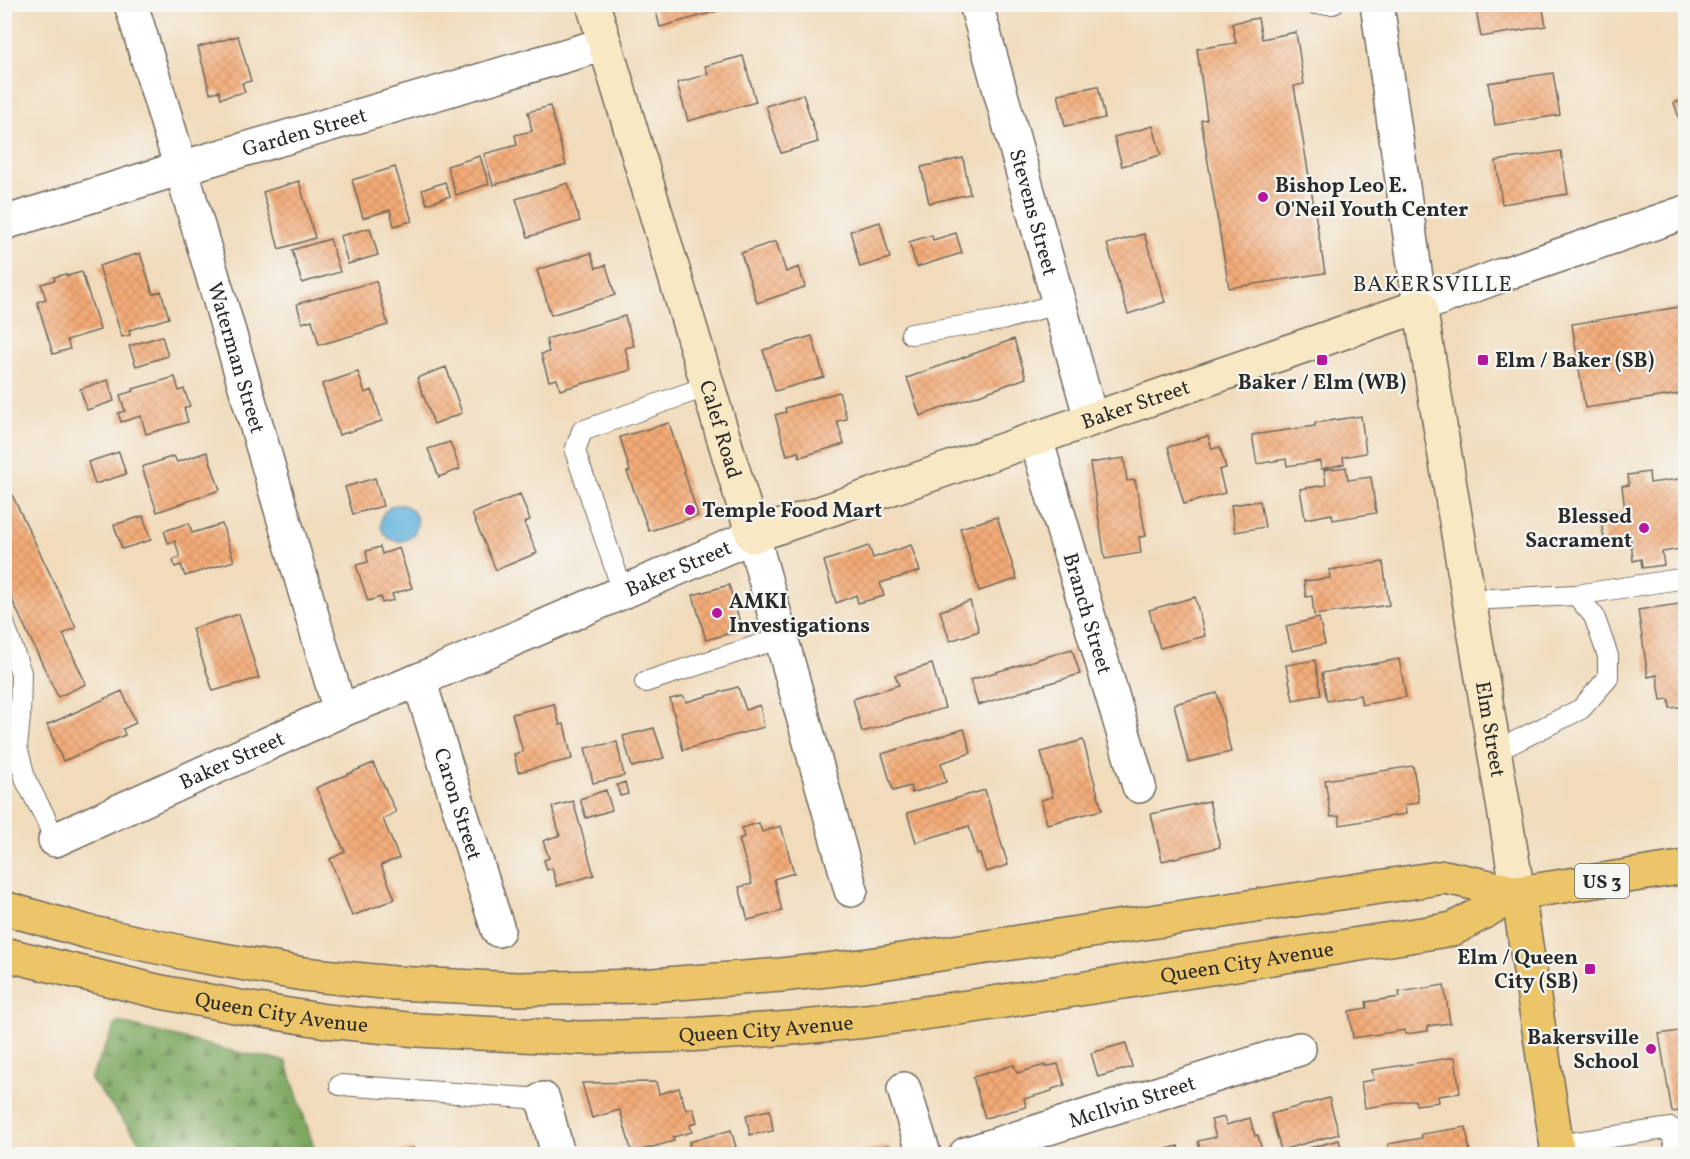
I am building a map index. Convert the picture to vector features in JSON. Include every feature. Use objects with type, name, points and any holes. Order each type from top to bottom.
[{"type":"main road","name":"Calef Road","points":[[593,4],[753,536]]},
{"type":"main road","name":"Baker Street","points":[[753,536],[1420,306]]},
{"type":"main road","name":"Elm Street","points":[[1420,306],[1518,894],[1557,1150]]},
{"type":"main road","name":"Queen City Avenue","points":[[4,954],[161,992],[326,1021],[418,1030],[529,1036],[581,1038],[687,1035],[866,1021],[974,1006],[1442,931],[1453,929],[1518,894],[1686,867]]},
{"type":"main road","name":"Queen City Avenue","points":[[4,908],[98,935],[303,974],[394,983],[518,989],[640,986],[839,968],[1445,877],[1518,894]]},
{"type":"street","name":"Waterman Street","points":[[131,4],[340,711]]},
{"type":"street","name":"Stevens Street","points":[[976,4],[1091,419]]},
{"type":"street","points":[[1377,4],[1420,306],[1502,275],[1686,212]]},
{"type":"street","name":"Garden Street","points":[[4,223],[181,168],[605,44]]},
{"type":"street","name":"Branch Street","points":[[1036,439],[1138,786]]},
{"type":"street","name":"Baker Street","points":[[55,840],[340,711],[419,680],[753,536]]},
{"type":"street","name":"Calef Road","points":[[753,536],[850,890]]},
{"type":"street","name":"Caron Street","points":[[419,680],[498,930]]},
{"type":"street","name":"McIlvin Street","points":[[966,1155],[1299,1049]]},
{"type":"street","points":[[904,1089],[924,1155]]},
{"type":"street","points":[[543,1100],[558,1155]]},
{"type":"lane","points":[[1315,4],[1333,4]]},
{"type":"lane","points":[[910,334],[1002,320],[1059,303]]},
{"type":"lane","points":[[623,592],[575,451],[582,431],[708,386]]},
{"type":"lane","points":[[1470,600],[1576,595],[1686,578]]},
{"type":"lane","points":[[1494,752],[1581,709],[1608,678],[1608,657],[1594,616],[1576,595]]},
{"type":"lane","points":[[4,623],[21,673],[17,747],[27,781],[55,840]]},
{"type":"lane","points":[[645,682],[781,638]]},
{"type":"lane","points":[[340,1085],[543,1100]]},
{"type":"lane","points":[[1557,1150],[1671,1128],[1676,1155]]},
{"type":"green space","points":[[117,1022],[236,1052],[286,1061],[316,1154],[150,1154],[90,1079]]},
{"type":"water","points":[[399,505],[412,510],[417,523],[412,536],[399,541],[386,536],[381,523],[386,510]]},
{"type":"building","points":[[654,4],[739,4],[739,5],[660,27]]},
{"type":"building","points":[[1475,4],[1542,4],[1546,26],[1481,37]]},
{"type":"building","name":"Bishop Leo E. O'Neil Youth Center","points":[[1258,18],[1262,39],[1296,32],[1304,84],[1294,86],[1325,273],[1229,288],[1201,120],[1207,119],[1197,49],[1236,43],[1232,23]]},
{"type":"building","points":[[238,36],[251,81],[242,83],[245,92],[221,98],[219,91],[210,93],[198,47]]},
{"type":"building","points":[[743,56],[756,102],[688,121],[677,83],[708,74],[705,66]]},
{"type":"building","points":[[1553,73],[1560,115],[1495,125],[1488,83]]},
{"type":"building","points":[[1098,86],[1105,118],[1065,126],[1058,94]]},
{"type":"building","points":[[803,94],[818,142],[781,153],[766,106]]},
{"type":"building","points":[[1686,99],[1686,136],[1685,136],[1674,103]]},
{"type":"building","points":[[550,106],[566,165],[493,185],[484,154],[517,145],[515,135],[532,131],[528,112]]},
{"type":"building","points":[[1153,126],[1161,155],[1122,166],[1114,137]]},
{"type":"building","points":[[1561,151],[1568,194],[1502,204],[1496,161]]},
{"type":"building","points":[[480,156],[489,184],[456,195],[447,166]]},
{"type":"building","points":[[963,158],[970,194],[929,203],[921,167]]},
{"type":"building","points":[[395,167],[412,221],[394,226],[390,210],[363,218],[352,180]]},
{"type":"building","points":[[299,181],[315,238],[279,249],[263,192]]},
{"type":"building","points":[[445,182],[450,196],[427,204],[422,190]]},
{"type":"building","points":[[568,183],[580,221],[528,237],[516,199]]},
{"type":"building","points":[[880,222],[890,258],[860,267],[850,231]]},
{"type":"building","points":[[370,228],[378,255],[348,264],[340,236]]},
{"type":"building","points":[[956,233],[962,253],[917,267],[909,242],[932,235],[933,240]]},
{"type":"building","points":[[1144,234],[1165,302],[1128,314],[1107,244]]},
{"type":"building","points":[[330,239],[340,272],[302,283],[292,250]]},
{"type":"building","points":[[776,241],[786,272],[799,267],[805,287],[757,303],[741,253]]},
{"type":"building","points":[[140,253],[153,294],[161,291],[169,318],[129,330],[130,335],[122,337],[99,266]]},
{"type":"building","points":[[591,253],[596,268],[606,265],[615,295],[551,315],[537,270]]},
{"type":"building","points":[[82,272],[100,330],[67,340],[70,349],[53,354],[37,302],[46,299],[41,284],[55,280],[54,277]]},
{"type":"building","points":[[376,281],[388,325],[319,345],[312,320],[302,323],[297,304]]},
{"type":"building","points":[[1686,306],[1686,393],[1585,408],[1572,324]]},
{"type":"building","points":[[625,316],[634,346],[625,348],[631,370],[560,390],[557,379],[549,381],[541,354],[549,352],[546,339]]},
{"type":"building","points":[[162,336],[168,356],[136,366],[129,346]]},
{"type":"building","points":[[812,336],[824,377],[775,391],[763,350]]},
{"type":"building","points":[[1014,339],[1026,378],[920,416],[907,378]]},
{"type":"building","points":[[446,367],[462,413],[434,424],[417,378]]},
{"type":"building","points":[[358,372],[365,393],[372,390],[382,421],[339,435],[322,384]]},
{"type":"building","points":[[175,377],[179,391],[184,389],[190,406],[184,408],[188,422],[146,434],[141,416],[121,422],[118,413],[125,411],[120,395]]},
{"type":"building","points":[[108,380],[114,401],[87,410],[80,389]]},
{"type":"building","points":[[839,392],[847,419],[837,421],[844,444],[800,457],[798,452],[787,455],[775,415],[786,412],[785,408]]},
{"type":"building","points":[[1361,416],[1366,453],[1343,457],[1344,464],[1321,469],[1320,461],[1287,466],[1286,459],[1257,464],[1252,435],[1315,426],[1315,423]]},
{"type":"building","points":[[669,423],[698,516],[649,531],[627,472],[630,471],[620,437]]},
{"type":"building","points":[[1208,436],[1212,449],[1220,447],[1226,468],[1219,470],[1225,493],[1184,504],[1168,447]]},
{"type":"building","points":[[450,442],[460,469],[439,477],[428,449]]},
{"type":"building","points":[[119,452],[126,474],[95,484],[88,462]]},
{"type":"building","points":[[207,452],[220,490],[157,512],[142,467],[174,456],[177,462]]},
{"type":"building","points":[[1124,458],[1127,481],[1135,480],[1146,536],[1139,537],[1141,553],[1105,559],[1090,463]]},
{"type":"building","points":[[1346,467],[1348,480],[1371,477],[1376,513],[1333,520],[1332,514],[1305,519],[1300,489],[1326,485],[1324,470]]},
{"type":"building","name":"Blessed Sacrament","points":[[1649,472],[1650,483],[1686,478],[1686,548],[1662,552],[1664,565],[1642,568],[1641,559],[1633,561],[1631,540],[1605,544],[1600,515],[1625,511],[1622,486],[1629,485],[1628,475]]},
{"type":"building","points":[[4,478],[76,628],[63,634],[86,684],[58,697],[4,583]]},
{"type":"building","points":[[375,478],[383,506],[353,514],[345,487]]},
{"type":"building","points":[[520,494],[530,520],[524,523],[537,553],[496,570],[472,514]]},
{"type":"building","points":[[1260,501],[1265,527],[1235,532],[1231,505]]},
{"type":"building","points":[[143,516],[151,540],[122,549],[114,525]]},
{"type":"building","points":[[997,517],[1017,579],[979,591],[960,528]]},
{"type":"building","points":[[189,523],[192,533],[222,524],[234,561],[185,576],[181,565],[175,567],[173,560],[180,557],[175,541],[168,543],[164,531]]},
{"type":"building","points":[[911,545],[920,571],[880,583],[884,596],[858,603],[856,595],[836,603],[824,561],[869,546],[873,558]]},
{"type":"building","points":[[380,547],[382,554],[399,548],[412,588],[392,594],[394,600],[382,603],[381,597],[368,601],[356,565],[368,562],[366,551]]},
{"type":"building","points":[[1383,562],[1389,605],[1314,615],[1312,596],[1306,597],[1304,581],[1330,578],[1329,570]]},
{"type":"building","name":"AMKI Investigations","points":[[729,585],[742,630],[706,640],[693,595]]},
{"type":"building","points":[[1195,597],[1205,636],[1160,648],[1149,610]]},
{"type":"building","points":[[970,601],[979,631],[950,641],[940,611]]},
{"type":"building","points":[[1686,603],[1686,697],[1684,697],[1686,706],[1670,708],[1669,699],[1661,700],[1657,675],[1648,677],[1638,610]]},
{"type":"building","points":[[239,614],[259,678],[213,691],[192,629]]},
{"type":"building","points":[[1319,618],[1325,644],[1292,651],[1286,626]]},
{"type":"building","points":[[1072,649],[1080,674],[978,705],[970,680]]},
{"type":"building","points":[[1399,659],[1406,697],[1362,705],[1360,695],[1327,701],[1322,673]]},
{"type":"building","points":[[1315,660],[1321,695],[1293,700],[1286,665]]},
{"type":"building","points":[[932,664],[945,708],[862,732],[853,699],[899,685],[895,675]]},
{"type":"building","points":[[738,687],[746,710],[760,705],[764,727],[683,750],[670,699],[683,696],[686,702]]},
{"type":"building","points":[[122,691],[136,723],[123,729],[125,735],[63,761],[47,725]]},
{"type":"building","points":[[1217,693],[1231,752],[1188,762],[1174,704]]},
{"type":"building","points":[[554,704],[560,725],[564,724],[572,759],[518,772],[514,754],[523,752],[512,714]]},
{"type":"building","points":[[654,728],[664,758],[632,767],[623,736]]},
{"type":"building","points":[[964,729],[971,753],[941,763],[946,782],[912,793],[910,786],[893,791],[882,754]]},
{"type":"building","points":[[1083,740],[1102,810],[1047,824],[1041,800],[1053,797],[1041,752]]},
{"type":"building","points":[[617,742],[624,776],[593,783],[585,748]]},
{"type":"building","points":[[373,763],[396,812],[383,819],[399,858],[381,865],[395,899],[352,916],[330,859],[345,852],[316,788]]},
{"type":"building","points":[[1413,766],[1419,802],[1405,805],[1406,814],[1340,825],[1339,816],[1331,817],[1325,780]]},
{"type":"building","points":[[625,782],[628,794],[620,796],[617,785]]},
{"type":"building","points":[[606,790],[612,810],[586,818],[580,799]]},
{"type":"building","points":[[985,790],[1008,865],[986,872],[980,854],[977,854],[969,826],[916,842],[907,813]]},
{"type":"building","points":[[573,801],[594,875],[557,886],[552,868],[547,870],[544,860],[549,858],[543,841],[560,835],[552,807]]},
{"type":"building","points":[[1209,801],[1220,847],[1162,861],[1151,814]]},
{"type":"building","points":[[759,823],[762,832],[781,826],[794,873],[774,879],[782,911],[748,920],[739,887],[752,884],[739,839],[744,837],[741,828]]},
{"type":"building","points":[[1444,985],[1450,1023],[1428,1026],[1428,1031],[1405,1034],[1405,1030],[1353,1038],[1349,1011],[1367,1008],[1366,1002],[1400,997],[1399,992]]},
{"type":"building","points":[[1686,1030],[1686,1110],[1672,1112],[1659,1034]]},
{"type":"building","points":[[1126,1043],[1132,1067],[1098,1077],[1091,1053]]},
{"type":"building","points":[[1455,1057],[1460,1093],[1438,1096],[1439,1102],[1416,1105],[1415,1100],[1365,1108],[1361,1082],[1374,1080],[1372,1070]]},
{"type":"building","points":[[1058,1064],[1065,1085],[1024,1099],[1026,1107],[985,1118],[973,1077],[1014,1065],[1017,1073],[1045,1065],[1045,1067]]},
{"type":"building","points":[[656,1082],[659,1094],[679,1088],[686,1110],[693,1108],[697,1122],[690,1125],[692,1132],[673,1137],[674,1141],[632,1153],[620,1110],[592,1118],[582,1083]]},
{"type":"building","points":[[1329,1098],[1339,1134],[1281,1150],[1271,1114]]},
{"type":"building","points":[[770,1110],[773,1131],[750,1135],[746,1115]]},
{"type":"building","points":[[1224,1117],[1226,1125],[1250,1118],[1263,1154],[1201,1154],[1198,1141],[1216,1137],[1211,1120]]},
{"type":"building","points":[[1466,1127],[1470,1154],[1387,1154],[1388,1144],[1422,1138],[1421,1134]]},
{"type":"building","points":[[731,1130],[736,1147],[709,1154],[706,1147],[691,1151],[689,1142]]},
{"type":"building","points":[[1339,1140],[1343,1154],[1311,1154],[1309,1148]]},
{"type":"building","points":[[889,1145],[891,1154],[850,1154]]},
{"type":"building","points":[[1178,1146],[1180,1154],[1149,1154]]},
{"type":"building","points":[[413,1148],[415,1154],[400,1154],[399,1152]]},
{"type":"place","name":"Bishop Leo E. O'Neil Youth Center","points":[[1263,197]]},
{"type":"place","name":"Baker / Elm (WB)","points":[[1322,360]]},
{"type":"place","name":"Elm / Baker (SB)","points":[[1483,360]]},
{"type":"place","name":"Temple Food Mart","points":[[690,510]]},
{"type":"place","name":"Blessed Sacrament","points":[[1644,528]]},
{"type":"place","name":"AMKI Investigations","points":[[717,613]]},
{"type":"place","name":"Elm / Queen City (SB)","points":[[1590,969]]},
{"type":"place","name":"Bakersville School","points":[[1651,1049]]},
{"type":"district","name":"BAKERSVILLE","points":[[1433,283]]}]
